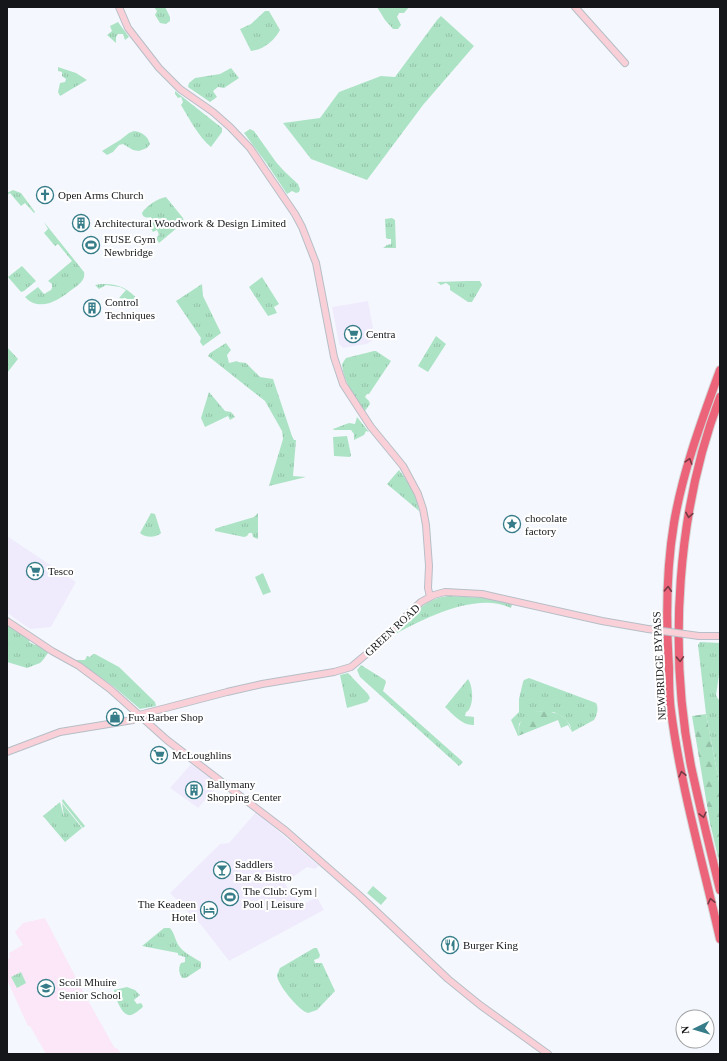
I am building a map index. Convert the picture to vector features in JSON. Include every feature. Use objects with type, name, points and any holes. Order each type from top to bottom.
[{"type":"highway","name":"NEWBRIDGE BYPASS","points":[[720,370],[683,480],[674,524],[669,567],[666,628],[671,709],[680,766],[720,939]]},
{"type":"highway","name":"NEWBRIDGE BYPASS","points":[[720,397],[695,481],[687,527],[680,590],[679,638],[683,709],[691,766],[720,890]]},
{"type":"street","points":[[119,7],[128,28],[159,68],[180,89],[213,112],[250,148],[295,214],[302,227],[316,263],[334,357],[343,384],[371,427],[403,466],[418,494],[426,525],[429,566],[428,588],[430,597]]},
{"type":"street","points":[[575,7],[625,63]]},
{"type":"street","name":"GREEN ROAD","points":[[7,752],[60,732],[133,720],[139,715],[227,692],[334,672],[351,667],[375,647],[408,614],[430,597],[445,592],[478,593],[602,621],[648,629],[699,636],[720,636]]},
{"type":"street","points":[[7,621],[92,676],[125,701],[167,740],[286,831],[359,895],[448,979],[480,1005],[548,1054]]},
{"type":"shaded area","points":[[368,301],[374,333],[372,334],[373,340],[367,344],[343,348],[339,344],[332,307]]},
{"type":"shaded area","points":[[7,536],[76,582],[51,627],[30,629],[7,613]]},
{"type":"shaded area","points":[[191,764],[216,782],[217,787],[198,808],[170,788]]},
{"type":"shaded area","points":[[256,812],[319,866],[315,869],[307,867],[285,883],[290,893],[303,904],[317,897],[324,910],[229,961],[201,925],[170,893],[220,844],[229,843]]},
{"type":"shaded area","name":"Scoil Mhuire Senior School","points":[[45,918],[114,1047],[118,1049],[121,1054],[46,1054],[30,1026],[28,1026],[7,980],[7,959],[10,958],[9,953],[23,945],[15,932],[23,923]]},
{"type":"green space","points":[[154,7],[165,7],[170,17],[170,21],[166,24],[160,23],[155,15],[157,11]]},
{"type":"green space","points":[[377,7],[409,7],[404,13],[399,13],[397,17],[401,25],[398,29],[393,29]]},
{"type":"green space","points":[[265,11],[269,11],[280,30],[275,38],[268,44],[260,49],[251,51],[240,29],[251,24]]},
{"type":"green space","points":[[441,16],[474,46],[423,105],[367,180],[311,159],[283,123],[320,118],[339,92],[381,76],[395,77]]},
{"type":"green space","points":[[118,22],[129,37],[125,40],[123,34],[118,34],[116,37],[116,43],[107,35],[112,31],[110,26]]},
{"type":"green space","points":[[58,67],[76,73],[87,80],[60,96],[58,92],[60,83],[65,82],[66,79],[62,76],[62,72],[58,71]]},
{"type":"green space","points":[[231,68],[239,78],[224,88],[218,87],[213,91],[217,97],[210,102],[188,87],[189,83],[195,78],[220,74]]},
{"type":"green space","points":[[175,91],[222,128],[222,132],[211,147],[194,128],[181,105],[183,102],[181,97],[178,98]]},
{"type":"green space","points":[[250,129],[254,131],[276,162],[298,184],[300,189],[299,192],[296,193],[292,191],[287,194],[244,133]]},
{"type":"green space","points":[[134,131],[142,133],[148,139],[150,144],[147,148],[139,151],[133,150],[123,144],[119,145],[113,152],[107,155],[102,151],[129,133]]},
{"type":"green space","points":[[13,190],[21,193],[35,212],[34,213],[25,203],[21,206],[10,193],[7,195],[7,193]]},
{"type":"green space","points":[[166,197],[183,218],[184,222],[159,243],[157,240],[159,235],[157,230],[153,232],[148,224],[153,222],[151,217],[145,217],[142,213],[152,203]]},
{"type":"green space","points":[[392,218],[395,220],[396,248],[383,248],[391,244],[391,239],[386,238],[385,219]]},
{"type":"green space","points":[[44,222],[84,272],[84,278],[80,283],[60,298],[48,303],[36,304],[25,297],[38,287],[44,294],[51,290],[52,284],[48,281],[72,261],[58,244],[55,246],[44,233],[48,229]]},
{"type":"green space","points":[[22,266],[36,281],[21,292],[8,277]]},
{"type":"green space","points":[[262,277],[279,304],[274,307],[277,313],[268,316],[249,287]]},
{"type":"green space","points":[[480,281],[482,285],[472,302],[468,302],[450,290],[450,286],[446,283],[441,285],[437,282]]},
{"type":"green space","points":[[112,284],[122,287],[135,296],[139,301],[119,298],[126,290],[120,287],[106,285],[99,289],[95,285]]},
{"type":"green space","points":[[202,284],[203,296],[221,333],[203,346],[200,342],[201,338],[176,301]]},
{"type":"green space","points":[[436,336],[446,344],[428,372],[418,366]]},
{"type":"green space","points":[[226,343],[231,350],[227,355],[229,363],[237,361],[246,363],[260,377],[273,379],[292,436],[294,440],[296,440],[293,476],[306,477],[269,486],[283,439],[282,431],[265,401],[208,356],[210,353]]},
{"type":"green space","points":[[7,347],[18,359],[7,373]]},
{"type":"green space","points":[[374,351],[391,361],[369,394],[365,397],[370,404],[365,411],[347,383],[342,364],[346,358]]},
{"type":"green space","points":[[209,392],[225,411],[231,412],[235,417],[230,420],[228,416],[205,427],[201,418]]},
{"type":"green space","points":[[357,417],[369,432],[366,431],[364,435],[354,440],[354,434],[351,430],[333,429],[349,423],[355,424]]},
{"type":"green space","points":[[347,436],[351,455],[350,457],[334,456],[333,437]]},
{"type":"green space","points":[[399,470],[412,489],[419,511],[387,484]]},
{"type":"green space","points":[[151,513],[155,514],[161,533],[153,537],[148,537],[140,533]]},
{"type":"green space","points":[[258,513],[258,539],[253,537],[252,533],[249,533],[244,537],[215,531],[217,528],[254,517]]},
{"type":"green space","points":[[263,573],[271,592],[263,595],[255,577]]},
{"type":"green space","points":[[441,597],[486,598],[512,603],[511,608],[497,604],[482,603],[450,609],[418,622],[392,636],[411,616],[425,605]]},
{"type":"green space","points":[[7,626],[10,626],[30,640],[29,642],[35,645],[36,644],[47,651],[48,653],[40,663],[27,668],[7,662]]},
{"type":"green space","points":[[700,642],[720,643],[720,668],[716,695],[720,700],[720,787],[706,714],[698,645]]},
{"type":"green space","points":[[93,654],[119,667],[155,702],[156,706],[140,709],[113,686],[75,660],[85,660],[87,656],[90,657]]},
{"type":"green space","points":[[361,665],[385,680],[386,682],[383,691],[463,762],[459,766],[360,677],[357,670]]},
{"type":"green space","points":[[348,673],[370,698],[367,702],[347,708],[340,675]]},
{"type":"green space","points":[[529,678],[596,703],[597,712],[594,720],[572,732],[570,725],[563,717],[554,712],[538,711],[525,717],[519,724],[518,736],[511,720],[519,712],[519,699],[523,682]]},
{"type":"green space","points":[[468,679],[471,686],[472,700],[470,708],[466,712],[465,716],[474,717],[474,725],[462,722],[445,707]]},
{"type":"green space","points":[[538,711],[553,712],[558,714],[568,723],[572,732],[568,725],[561,728],[558,720],[518,736],[519,726],[522,719],[528,714]]},
{"type":"green space","points":[[706,714],[720,787],[720,866],[710,823],[692,716]]},
{"type":"green space","points":[[63,799],[85,826],[83,828],[63,803]]},
{"type":"green space","points":[[60,802],[64,817],[62,803],[82,828],[65,842],[43,816]]},
{"type":"green space","points":[[373,886],[387,898],[381,905],[367,893]]},
{"type":"green space","points":[[164,928],[170,928],[181,948],[201,962],[201,968],[186,978],[182,978],[179,971],[181,963],[185,962],[185,957],[178,955],[178,953],[142,946]]},
{"type":"green space","points":[[314,948],[317,948],[320,955],[319,958],[314,960],[315,963],[322,963],[335,991],[317,1010],[308,1013],[299,1007],[289,997],[277,975],[280,968]]},
{"type":"green space","points":[[21,972],[26,983],[17,988],[11,977]]},
{"type":"green space","points":[[127,987],[135,990],[140,995],[134,1000],[137,1004],[141,1003],[143,1006],[131,1015],[128,1015],[122,1010],[117,1002],[114,990]]},
{"type":"place","name":"Open Arms Church","points":[[45,195]]},
{"type":"place","name":"Architectural Woodwork & Design Limited","points":[[81,223]]},
{"type":"place","name":"FUSE Gym Newbridge","points":[[91,245]]},
{"type":"place","name":"Control Techniques","points":[[92,308]]},
{"type":"place","name":"Centra","points":[[353,334]]},
{"type":"place","name":"chocolate factory","points":[[512,524]]},
{"type":"place","name":"Tesco","points":[[35,571]]},
{"type":"place","name":"Fux Barber Shop","points":[[115,717]]},
{"type":"place","name":"McLoughlins","points":[[159,755]]},
{"type":"place","name":"Ballymany Shopping Center","points":[[194,790]]},
{"type":"place","name":"Saddlers Bar & Bistro","points":[[222,870]]},
{"type":"place","name":"The Club: Gym | Pool | Leisure","points":[[230,897]]},
{"type":"place","name":"The Keadeen Hotel","points":[[209,910]]},
{"type":"place","name":"Burger King","points":[[450,945]]},
{"type":"place","name":"Scoil Mhuire Senior School","points":[[46,988]]}]
